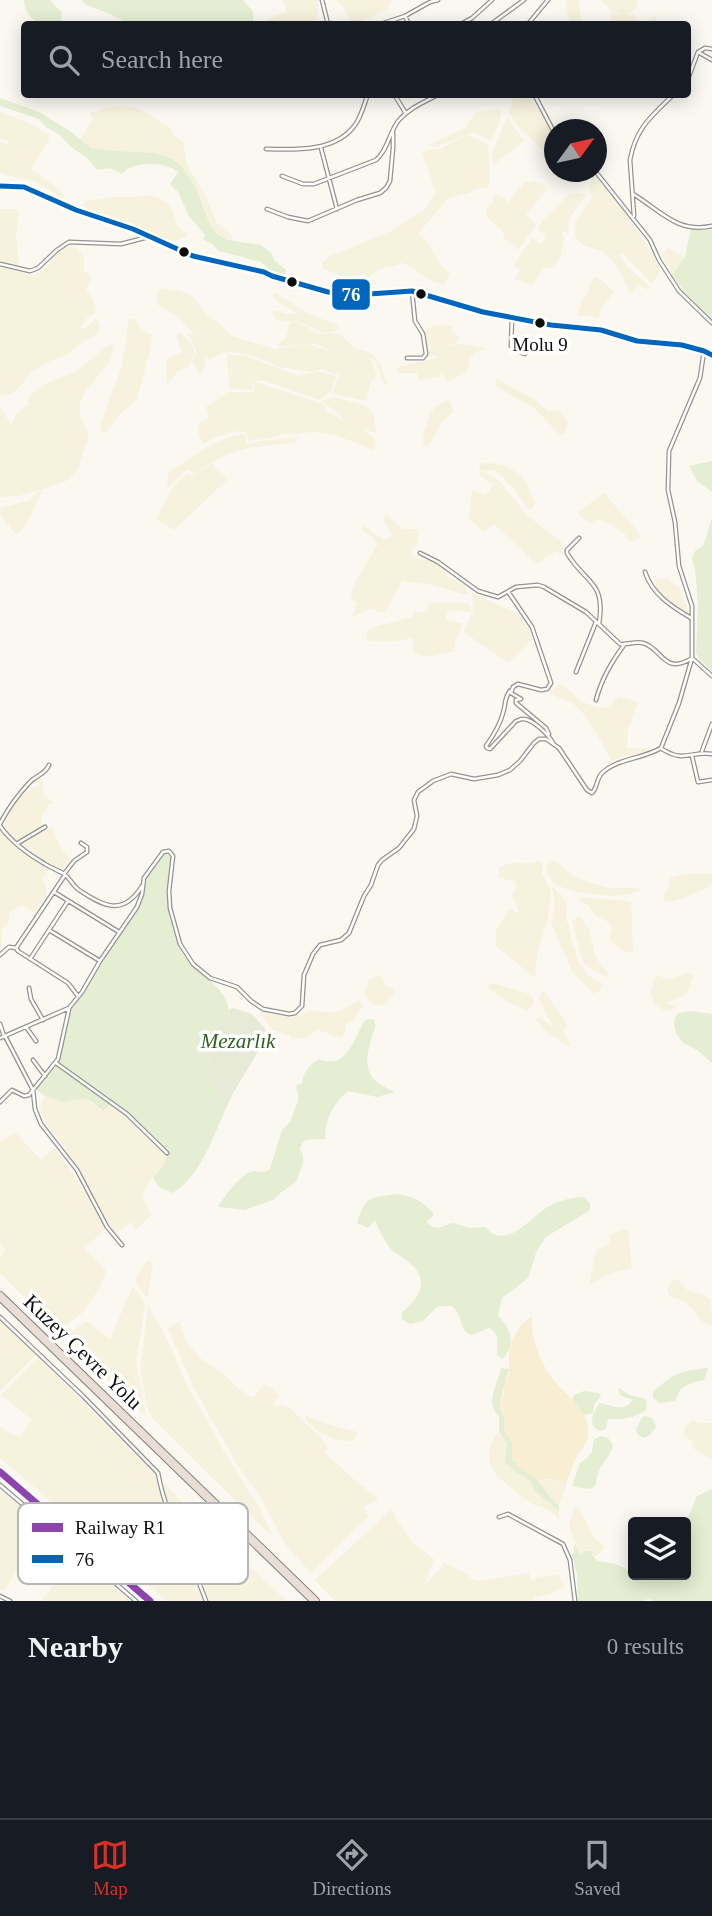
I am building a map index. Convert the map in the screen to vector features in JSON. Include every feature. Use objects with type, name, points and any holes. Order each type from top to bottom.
[{"type":"highway","name":"Kuzey Çevre Yolu","points":[[0,1296],[140,1435]]},
{"type":"highway","name":"Kuzey Çevre Yolu","points":[[0,1303],[140,1435]]},
{"type":"highway","points":[[140,1435],[212,1503]]},
{"type":"highway","points":[[155,1449],[209,1503]]},
{"type":"highway","points":[[248,1537],[315,1601]]},
{"type":"highway","points":[[248,1541],[308,1601]]},
{"type":"street","points":[[322,0],[327,21]]},
{"type":"street","points":[[390,21],[438,0]]},
{"type":"street","points":[[466,21],[492,0]]},
{"type":"street","points":[[495,21],[524,0]]},
{"type":"street","points":[[530,21],[548,0]]},
{"type":"street","points":[[405,16],[408,21]]},
{"type":"street","points":[[691,71],[698,52],[705,48],[712,49]]},
{"type":"street","points":[[698,52],[712,60]]},
{"type":"street","points":[[266,149],[321,147],[343,136],[358,120],[366,98]]},
{"type":"street","points":[[397,98],[406,113]]},
{"type":"street","points":[[282,176],[309,184],[379,158],[400,119],[432,98]]},
{"type":"street","points":[[536,98],[548,119]]},
{"type":"street","points":[[635,219],[630,160],[642,126],[670,98]]},
{"type":"street","points":[[267,209],[306,221],[376,195],[388,186],[390,181],[393,131]]},
{"type":"street","points":[[321,147],[337,209]]},
{"type":"street","points":[[604,182],[650,240],[678,291],[712,323]]},
{"type":"street","points":[[0,186],[24,187],[76,210],[133,229],[192,256],[264,272],[328,292],[355,295],[412,291],[483,312],[589,328],[637,341],[682,345],[712,355]]},
{"type":"street","points":[[633,194],[664,216],[690,228],[712,226]]},
{"type":"street","points":[[0,264],[30,271],[38,268],[69,242],[121,244],[149,237]]},
{"type":"street","points":[[407,358],[424,357],[426,354],[423,334],[415,321],[412,291]]},
{"type":"street","points":[[512,318],[512,346],[516,351],[525,354]]},
{"type":"street","points":[[0,1102],[12,1090],[26,1096],[56,1063],[62,1047],[69,1008],[137,907],[144,878],[162,853],[171,852],[173,858],[170,908],[180,944],[193,964],[210,978],[237,987],[263,1009],[284,1014],[295,1013],[302,1006],[304,975],[316,949],[324,942],[341,940],[349,933],[378,865],[399,848],[414,829],[417,816],[414,800],[418,792],[433,781],[451,774],[474,779],[498,775],[520,761],[536,741],[546,739],[566,757],[590,793],[596,790],[600,776],[606,771],[619,763],[661,748],[675,715],[692,658],[689,593],[679,566],[675,522],[668,489],[669,451],[700,379],[704,351]]},
{"type":"street","points":[[576,672],[598,623],[601,605],[598,592],[588,577],[566,553],[579,538]]},
{"type":"street","points":[[420,553],[438,562],[478,591],[502,597],[519,587],[538,585],[581,609],[619,643],[644,643],[673,663],[682,663],[692,658]]},
{"type":"street","points":[[645,572],[649,583],[661,597],[692,619]]},
{"type":"street","points":[[508,592],[532,626],[551,682],[545,690],[521,683],[515,685],[506,696],[504,712],[486,746],[490,749],[521,719],[527,719],[549,734]]},
{"type":"street","points":[[596,700],[601,680],[624,645]]},
{"type":"street","points":[[692,658],[712,676]]},
{"type":"street","points":[[510,691],[521,699],[516,701],[516,704],[545,728],[553,743]]},
{"type":"street","points":[[701,752],[712,724]]},
{"type":"street","points":[[661,748],[674,757],[692,756],[701,752],[712,754]]},
{"type":"street","points":[[692,756],[698,782],[712,780]]},
{"type":"street","points":[[49,765],[45,772],[31,781],[12,801],[0,825],[16,844],[44,864],[64,874],[79,890],[102,904],[119,906],[127,903],[143,884]]},
{"type":"street","points":[[16,844],[45,827]]},
{"type":"street","points":[[16,948],[64,874],[74,861],[87,852],[86,845],[81,843]]},
{"type":"street","points":[[54,892],[119,932]]},
{"type":"street","points":[[30,959],[68,901]]},
{"type":"street","points":[[49,930],[100,961]]},
{"type":"street","points":[[0,955],[9,947],[16,948],[68,983],[78,996]]},
{"type":"street","points":[[29,988],[31,999],[43,1020]]},
{"type":"street","points":[[3,1037],[69,1008]]},
{"type":"street","points":[[0,1024],[3,1037],[33,1090],[35,1109],[41,1124],[77,1170],[107,1227],[122,1245]]},
{"type":"street","points":[[26,1027],[36,1041]]},
{"type":"street","points":[[33,1060],[45,1076]]},
{"type":"street","points":[[56,1063],[127,1114],[167,1153]]},
{"type":"street","points":[[0,1317],[158,1473],[166,1503]]},
{"type":"street","points":[[0,1485],[21,1503]]},
{"type":"street","points":[[499,1517],[508,1514],[563,1544],[570,1560],[575,1601]]},
{"type":"street","points":[[116,1584],[136,1601]]},
{"type":"street","points":[[200,1584],[206,1601]]},
{"type":"street","points":[[0,1596],[10,1601]]},
{"type":"shaded area","points":[[283,0],[318,0],[316,21],[265,21],[287,11]]},
{"type":"shaded area","points":[[336,0],[391,0],[383,12],[360,21],[350,21]]},
{"type":"shaded area","points":[[565,0],[578,0],[582,21],[569,21]]},
{"type":"shaded area","points":[[601,0],[637,0],[637,7],[626,16],[633,14],[638,21],[611,21],[611,11],[621,15]]},
{"type":"shaded area","points":[[513,98],[531,98],[545,119],[544,151],[522,133],[509,113]]},
{"type":"shaded area","points":[[123,106],[144,111],[171,129],[174,136],[183,141],[187,165],[204,193],[217,223],[232,236],[231,240],[222,237],[213,229],[195,186],[173,159],[155,153],[100,150],[80,140],[93,119],[89,112]]},
{"type":"shaded area","points":[[501,109],[500,121],[491,141],[473,132],[436,147],[428,145],[465,128],[475,113]]},
{"type":"shaded area","points":[[0,112],[23,120],[49,135],[49,140],[31,169],[63,194],[64,199],[34,181],[0,173],[0,142],[8,145],[10,142],[0,138]]},
{"type":"shaded area","points":[[507,117],[524,141],[493,165],[492,153]]},
{"type":"shaded area","points":[[467,135],[488,144],[490,184],[447,199],[418,234],[428,243],[439,263],[450,274],[443,285],[430,281],[410,266],[399,262],[398,265],[383,268],[367,277],[364,273],[348,277],[323,269],[322,263],[330,256],[389,232],[424,210],[436,193],[422,151],[439,149]]},
{"type":"shaded area","points":[[533,181],[547,189],[526,215],[537,224],[518,250],[505,239],[501,228],[487,216],[486,210],[496,193],[508,202],[523,184]]},
{"type":"shaded area","points":[[591,182],[600,182],[621,207],[651,251],[660,270],[652,284],[622,253],[619,255],[650,287],[648,290],[639,285],[629,292],[622,275],[610,258],[602,251],[584,246],[576,238],[576,220],[591,199]]},
{"type":"shaded area","points":[[587,194],[570,217],[569,233],[561,231],[564,239],[558,261],[550,269],[544,267],[533,285],[514,279],[520,270],[514,265],[532,238],[541,244],[545,239],[545,235],[537,229],[544,219],[568,195]]},
{"type":"shaded area","points":[[148,195],[158,197],[168,204],[178,227],[187,234],[186,237],[175,241],[164,240],[82,206],[91,200]]},
{"type":"shaded area","points":[[0,209],[15,209],[19,213],[16,234],[19,266],[0,261]]},
{"type":"shaded area","points":[[70,246],[77,248],[83,255],[83,271],[91,278],[86,289],[96,308],[80,328],[85,329],[96,318],[100,325],[99,331],[66,355],[33,370],[17,390],[0,395],[0,264],[36,275]]},
{"type":"shaded area","points":[[668,248],[685,257],[672,275],[662,255]]},
{"type":"shaded area","points":[[595,277],[614,292],[602,307],[598,318],[578,316],[577,313]]},
{"type":"shaded area","points":[[160,289],[180,291],[192,296],[210,318],[231,336],[275,349],[310,345],[332,352],[317,344],[279,347],[278,344],[288,332],[289,324],[293,322],[319,334],[332,333],[342,336],[355,348],[375,357],[387,385],[384,385],[376,362],[369,356],[377,375],[370,384],[366,401],[332,393],[340,373],[280,367],[235,352],[223,353],[208,360],[206,355],[201,375],[193,363],[196,350],[187,333],[195,335],[177,316],[158,305],[156,297]]},
{"type":"shaded area","points":[[275,293],[309,314],[338,325],[336,331],[324,333],[297,321],[278,321],[272,313],[274,310],[287,314],[295,312],[275,300]]},
{"type":"shaded area","points":[[129,318],[134,319],[142,330],[152,335],[149,354],[137,400],[120,414],[104,433],[100,429],[101,422],[122,366]]},
{"type":"shaded area","points":[[437,325],[451,326],[458,337],[458,341],[448,347],[460,344],[486,348],[475,353],[469,360],[469,368],[464,374],[446,382],[443,372],[440,377],[419,380],[417,373],[398,373],[398,367],[437,358],[436,355],[427,356],[423,333],[424,330]]},
{"type":"shaded area","points":[[181,333],[192,344],[193,357],[189,366],[177,372],[167,385],[166,361],[169,357],[182,353],[177,338]]},
{"type":"shaded area","points":[[110,344],[114,348],[110,361],[85,392],[80,403],[80,417],[89,435],[77,471],[66,481],[37,491],[0,497],[0,407],[11,424],[17,413],[29,404],[29,396],[44,384],[75,372]]},
{"type":"shaded area","points":[[227,354],[245,356],[297,375],[320,372],[336,376],[331,391],[319,400],[265,381],[255,381],[253,390],[234,389],[229,387]]},
{"type":"shaded area","points":[[497,379],[535,400],[548,411],[556,410],[561,413],[568,422],[565,432],[560,435],[535,409],[497,387]]},
{"type":"shaded area","points":[[255,382],[323,404],[325,410],[342,420],[324,400],[335,397],[367,406],[374,416],[376,433],[364,431],[375,438],[374,450],[338,436],[315,432],[283,434],[249,441],[246,432],[237,431],[203,444],[197,429],[199,423],[209,418],[206,407],[228,392],[254,392]]},
{"type":"shaded area","points":[[450,401],[454,411],[443,421],[426,447],[423,444],[423,436],[429,416],[435,407]]},
{"type":"shaded area","points":[[245,434],[246,443],[298,438],[297,442],[247,448],[225,455],[193,474],[185,471],[167,489],[170,471],[214,443]]},
{"type":"shaded area","points":[[485,462],[506,466],[521,475],[535,502],[532,509],[529,510],[500,474],[493,470],[480,470],[479,464]]},
{"type":"shaded area","points":[[213,463],[216,470],[225,475],[227,480],[174,530],[156,519],[180,479],[187,473],[192,476]]},
{"type":"shaded area","points":[[480,471],[498,480],[528,516],[561,542],[564,547],[560,554],[555,551],[537,564],[494,524],[483,532],[469,518],[472,490],[484,495],[493,484],[479,475]]},
{"type":"shaded area","points":[[42,491],[26,525],[15,534],[0,514],[0,508],[31,500],[34,494]]},
{"type":"shaded area","points":[[604,493],[641,537],[630,542],[625,534],[607,522],[599,519],[590,523],[581,517],[578,512]]},
{"type":"shaded area","points":[[387,515],[403,529],[417,529],[419,539],[411,550],[412,555],[420,560],[438,564],[447,577],[466,586],[468,595],[428,584],[402,581],[386,611],[369,609],[352,617],[357,602],[351,600],[352,591],[378,544],[362,528],[364,526],[384,540],[393,535],[383,519]]},
{"type":"shaded area","points":[[667,577],[679,586],[690,615],[657,589],[654,580]]},
{"type":"shaded area","points":[[472,593],[516,613],[529,629],[532,639],[508,663],[465,633],[473,611]]},
{"type":"shaded area","points":[[428,603],[469,603],[471,607],[470,612],[447,610],[446,620],[463,624],[455,642],[455,651],[423,656],[414,653],[412,638],[392,642],[371,641],[366,638],[367,632],[374,627],[413,617],[413,613],[427,611]]},
{"type":"shaded area","points":[[558,684],[581,701],[597,708],[609,707],[619,697],[638,702],[628,730],[627,748],[651,751],[623,756],[612,761],[582,712],[571,702],[550,694]]},
{"type":"shaded area","points":[[39,778],[42,778],[44,795],[53,803],[47,806],[42,814],[42,828],[16,842],[8,834],[3,820],[21,793],[25,790],[28,793],[38,786]]},
{"type":"shaded area","points":[[52,827],[60,847],[70,858],[61,870],[36,857],[26,847],[22,849],[18,844]]},
{"type":"shaded area","points":[[0,830],[13,844],[49,870],[42,879],[46,886],[46,896],[35,913],[22,905],[9,912],[8,926],[3,928],[1,933],[0,951]]},
{"type":"shaded area","points":[[554,860],[576,878],[608,888],[639,888],[640,891],[614,896],[581,893],[564,888],[553,883],[547,873],[546,866]]},
{"type":"shaded area","points":[[542,862],[542,873],[551,891],[548,918],[537,954],[535,978],[496,946],[496,930],[510,909],[520,914],[512,894],[517,886],[515,881],[499,878],[499,867]]},
{"type":"shaded area","points":[[686,874],[712,874],[712,886],[681,899],[665,901],[663,897],[670,878]]},
{"type":"shaded area","points":[[552,886],[567,902],[566,920],[579,963],[588,975],[602,984],[600,990],[594,994],[572,971],[551,923],[555,905]]},
{"type":"shaded area","points":[[580,897],[631,901],[633,951],[626,953],[613,943],[609,937],[612,928],[610,923],[595,915],[589,906],[579,900]]},
{"type":"shaded area","points":[[579,916],[589,929],[596,958],[609,978],[583,962],[572,922]]},
{"type":"shaded area","points":[[688,973],[693,978],[688,991],[667,1003],[677,1005],[674,1009],[664,1011],[652,1000],[653,995],[649,996],[656,975],[668,979]]},
{"type":"shaded area","points":[[378,975],[383,978],[385,985],[395,992],[381,1005],[373,1005],[365,993],[369,980]]},
{"type":"shaded area","points":[[493,983],[529,994],[533,998],[533,1005],[527,1010],[510,1003],[489,989],[489,985]]},
{"type":"shaded area","points":[[543,990],[566,1022],[567,1028],[563,1031],[569,1047],[536,1020],[539,1017],[553,1026],[538,999]]},
{"type":"shaded area","points":[[359,1000],[363,1006],[354,1021],[346,1024],[345,1033],[341,1037],[317,1030],[307,1038],[291,1039],[291,1036],[273,1030],[259,1013],[261,1011],[289,1017],[308,1011],[335,1012]]},
{"type":"shaded area","points":[[45,1096],[67,1102],[84,1098],[103,1111],[108,1105],[134,1124],[167,1157],[160,1170],[149,1181],[142,1197],[151,1215],[136,1230],[131,1222],[114,1235],[82,1177],[63,1151],[66,1147],[43,1118],[40,1107]]},
{"type":"shaded area","points":[[16,1133],[41,1160],[55,1148],[83,1190],[86,1190],[105,1229],[85,1248],[106,1271],[100,1287],[83,1312],[56,1330],[0,1273],[0,1257],[6,1250],[0,1244],[0,1142]]},
{"type":"shaded area","points":[[628,1229],[632,1268],[611,1273],[589,1285],[596,1250],[608,1246],[611,1234]]},
{"type":"shaded area","points":[[149,1260],[153,1264],[146,1297],[135,1279]]},
{"type":"shaded area","points":[[674,1279],[687,1290],[711,1300],[712,1326],[703,1322],[686,1302],[669,1296],[667,1289]]},
{"type":"shaded area","points":[[133,1286],[145,1307],[136,1362],[146,1416],[64,1338],[88,1322],[110,1339]]},
{"type":"shaded area","points":[[148,1305],[165,1335],[189,1390],[258,1505],[273,1536],[248,1513],[248,1503],[238,1503],[152,1418],[147,1407],[140,1368]]},
{"type":"shaded area","points":[[0,1321],[36,1355],[0,1391]]},
{"type":"shaded area","points":[[179,1321],[187,1343],[200,1358],[250,1396],[254,1397],[264,1384],[273,1389],[279,1395],[273,1404],[290,1408],[321,1438],[328,1448],[325,1453],[379,1499],[363,1507],[369,1516],[311,1573],[285,1544],[262,1499],[238,1466],[194,1388],[168,1329]]},
{"type":"shaded area","points":[[38,1357],[156,1473],[164,1503],[53,1503],[0,1458],[0,1426],[20,1437],[32,1420],[1,1395]]},
{"type":"shaded area","points":[[305,1416],[358,1432],[352,1442],[334,1439],[318,1431],[305,1420]]},
{"type":"shaded area","points":[[692,1420],[712,1423],[712,1459],[691,1447],[693,1442],[683,1435],[685,1427]]},
{"type":"shaded area","points":[[498,1431],[507,1442],[505,1458],[509,1465],[531,1482],[535,1490],[559,1511],[559,1520],[549,1510],[523,1498],[496,1475],[489,1455],[490,1446]]},
{"type":"shaded area","points":[[537,1478],[564,1483],[559,1506],[547,1495]]},
{"type":"shaded area","points":[[165,1483],[182,1503],[168,1503]]},
{"type":"shaded area","points":[[0,1487],[19,1503],[18,1568],[4,1591],[0,1590]]},
{"type":"shaded area","points":[[578,1506],[593,1536],[605,1547],[595,1557],[589,1550],[580,1556],[569,1526],[573,1511]]},
{"type":"shaded area","points":[[392,1509],[413,1543],[434,1559],[425,1584],[440,1569],[443,1562],[474,1580],[529,1573],[531,1580],[558,1574],[565,1587],[534,1598],[534,1601],[335,1601],[315,1580]]},
{"type":"shaded area","points":[[248,1565],[287,1601],[209,1601],[204,1584],[248,1584]]},
{"type":"shaded area","points":[[54,1584],[111,1584],[131,1601],[41,1601]]},
{"type":"shaded area","points":[[147,1584],[197,1584],[204,1601],[167,1601]]},
{"type":"green space","points":[[24,0],[50,0],[62,13],[61,21],[36,21]]},
{"type":"green space","points":[[82,0],[243,0],[253,12],[253,21],[123,21],[86,5]]},
{"type":"green space","points":[[0,98],[39,112],[92,148],[155,153],[173,159],[195,186],[210,224],[217,234],[228,240],[261,245],[286,270],[285,278],[273,273],[261,262],[219,251],[203,239],[205,235],[189,216],[178,192],[170,184],[178,172],[173,168],[149,164],[133,167],[122,174],[110,168],[97,170],[87,158],[39,119],[0,106]]},
{"type":"green space","points":[[712,228],[712,319],[686,294],[672,275],[685,257],[691,229]]},
{"type":"green space","points":[[712,461],[712,492],[697,481],[689,466]]},
{"type":"green space","points":[[712,518],[712,671],[696,653],[698,603],[692,558],[695,551],[703,546]]},
{"type":"green space","points":[[164,854],[172,858],[168,900],[177,942],[186,959],[223,995],[230,1018],[211,1034],[215,1048],[207,1064],[207,1074],[225,1111],[198,1167],[173,1193],[160,1188],[153,1178],[167,1157],[127,1118],[109,1105],[103,1111],[84,1098],[64,1102],[45,1096],[36,1089],[59,1063],[71,1011],[140,903],[144,892],[144,879]]},
{"type":"green space","name":"Mezarlık","points":[[229,1009],[252,1014],[268,1035],[225,1111],[207,1074],[207,1064],[215,1048],[211,1034],[230,1018]]},
{"type":"green space","points":[[690,1011],[712,1014],[712,1063],[697,1050],[683,1043],[676,1033],[675,1017],[679,1013]]},
{"type":"green space","points":[[365,1020],[374,1020],[375,1026],[368,1056],[369,1071],[377,1082],[395,1092],[377,1097],[348,1091],[331,1112],[325,1139],[303,1142],[300,1149],[303,1163],[296,1182],[273,1200],[245,1210],[218,1207],[233,1186],[249,1172],[270,1169],[282,1130],[290,1122],[298,1101],[296,1086],[302,1083],[308,1069],[319,1059],[329,1062],[343,1057]]},
{"type":"green space","points":[[397,1194],[423,1203],[434,1215],[426,1222],[433,1227],[453,1223],[470,1228],[485,1227],[500,1236],[521,1228],[546,1208],[559,1202],[583,1197],[590,1203],[590,1210],[546,1237],[537,1250],[528,1278],[502,1298],[498,1316],[509,1331],[511,1343],[502,1359],[497,1355],[497,1340],[493,1330],[489,1328],[471,1335],[464,1329],[458,1313],[451,1306],[438,1306],[423,1321],[410,1324],[402,1319],[402,1312],[420,1291],[421,1279],[411,1264],[391,1249],[375,1220],[368,1228],[357,1223],[363,1207],[370,1200]]},
{"type":"green space","points":[[501,1368],[509,1369],[500,1401],[505,1420],[504,1429],[513,1445],[512,1459],[536,1478],[559,1506],[559,1511],[534,1490],[531,1482],[506,1463],[507,1442],[499,1432],[499,1416],[492,1399]]},
{"type":"green space","points":[[708,1368],[704,1380],[684,1387],[675,1401],[659,1403],[653,1398],[653,1392],[672,1377]]},
{"type":"green space","points":[[618,1387],[629,1395],[646,1399],[647,1409],[629,1418],[608,1419],[606,1429],[599,1431],[592,1422],[599,1403],[622,1407],[632,1400],[620,1395]]},
{"type":"green space","points":[[584,1391],[599,1393],[601,1396],[594,1405],[593,1413],[583,1415],[572,1399],[574,1395]]},
{"type":"green space","points":[[642,1417],[653,1419],[656,1427],[644,1438],[638,1435],[636,1429]]},
{"type":"green space","points":[[601,1436],[608,1438],[613,1445],[599,1471],[596,1484],[589,1489],[572,1486],[580,1463],[592,1452],[594,1439]]},
{"type":"green space","points":[[712,1489],[712,1601],[578,1601],[577,1574],[572,1556],[575,1544],[580,1555],[590,1551],[597,1561],[628,1570],[628,1580],[691,1580],[691,1517],[688,1517],[697,1496]]},
{"type":"sand","points":[[532,1316],[533,1333],[541,1359],[555,1382],[583,1413],[588,1429],[588,1437],[575,1460],[565,1487],[564,1483],[550,1479],[536,1479],[517,1466],[512,1457],[513,1445],[504,1429],[505,1420],[500,1403],[509,1374],[512,1340],[521,1325]]},
{"type":"rail line","name":"R1","points":[[0,1472],[36,1503]]},
{"type":"rail line","name":"R1","points":[[130,1584],[150,1601]]},
{"type":"transit line","name":"76","points":[[0,186],[24,187],[76,210],[133,229],[193,256],[264,272],[328,292],[355,295],[412,291],[483,312],[551,325],[601,330],[637,341],[682,345],[712,355]]},
{"type":"place","name":"Molu 9","points":[[540,323]]}]
